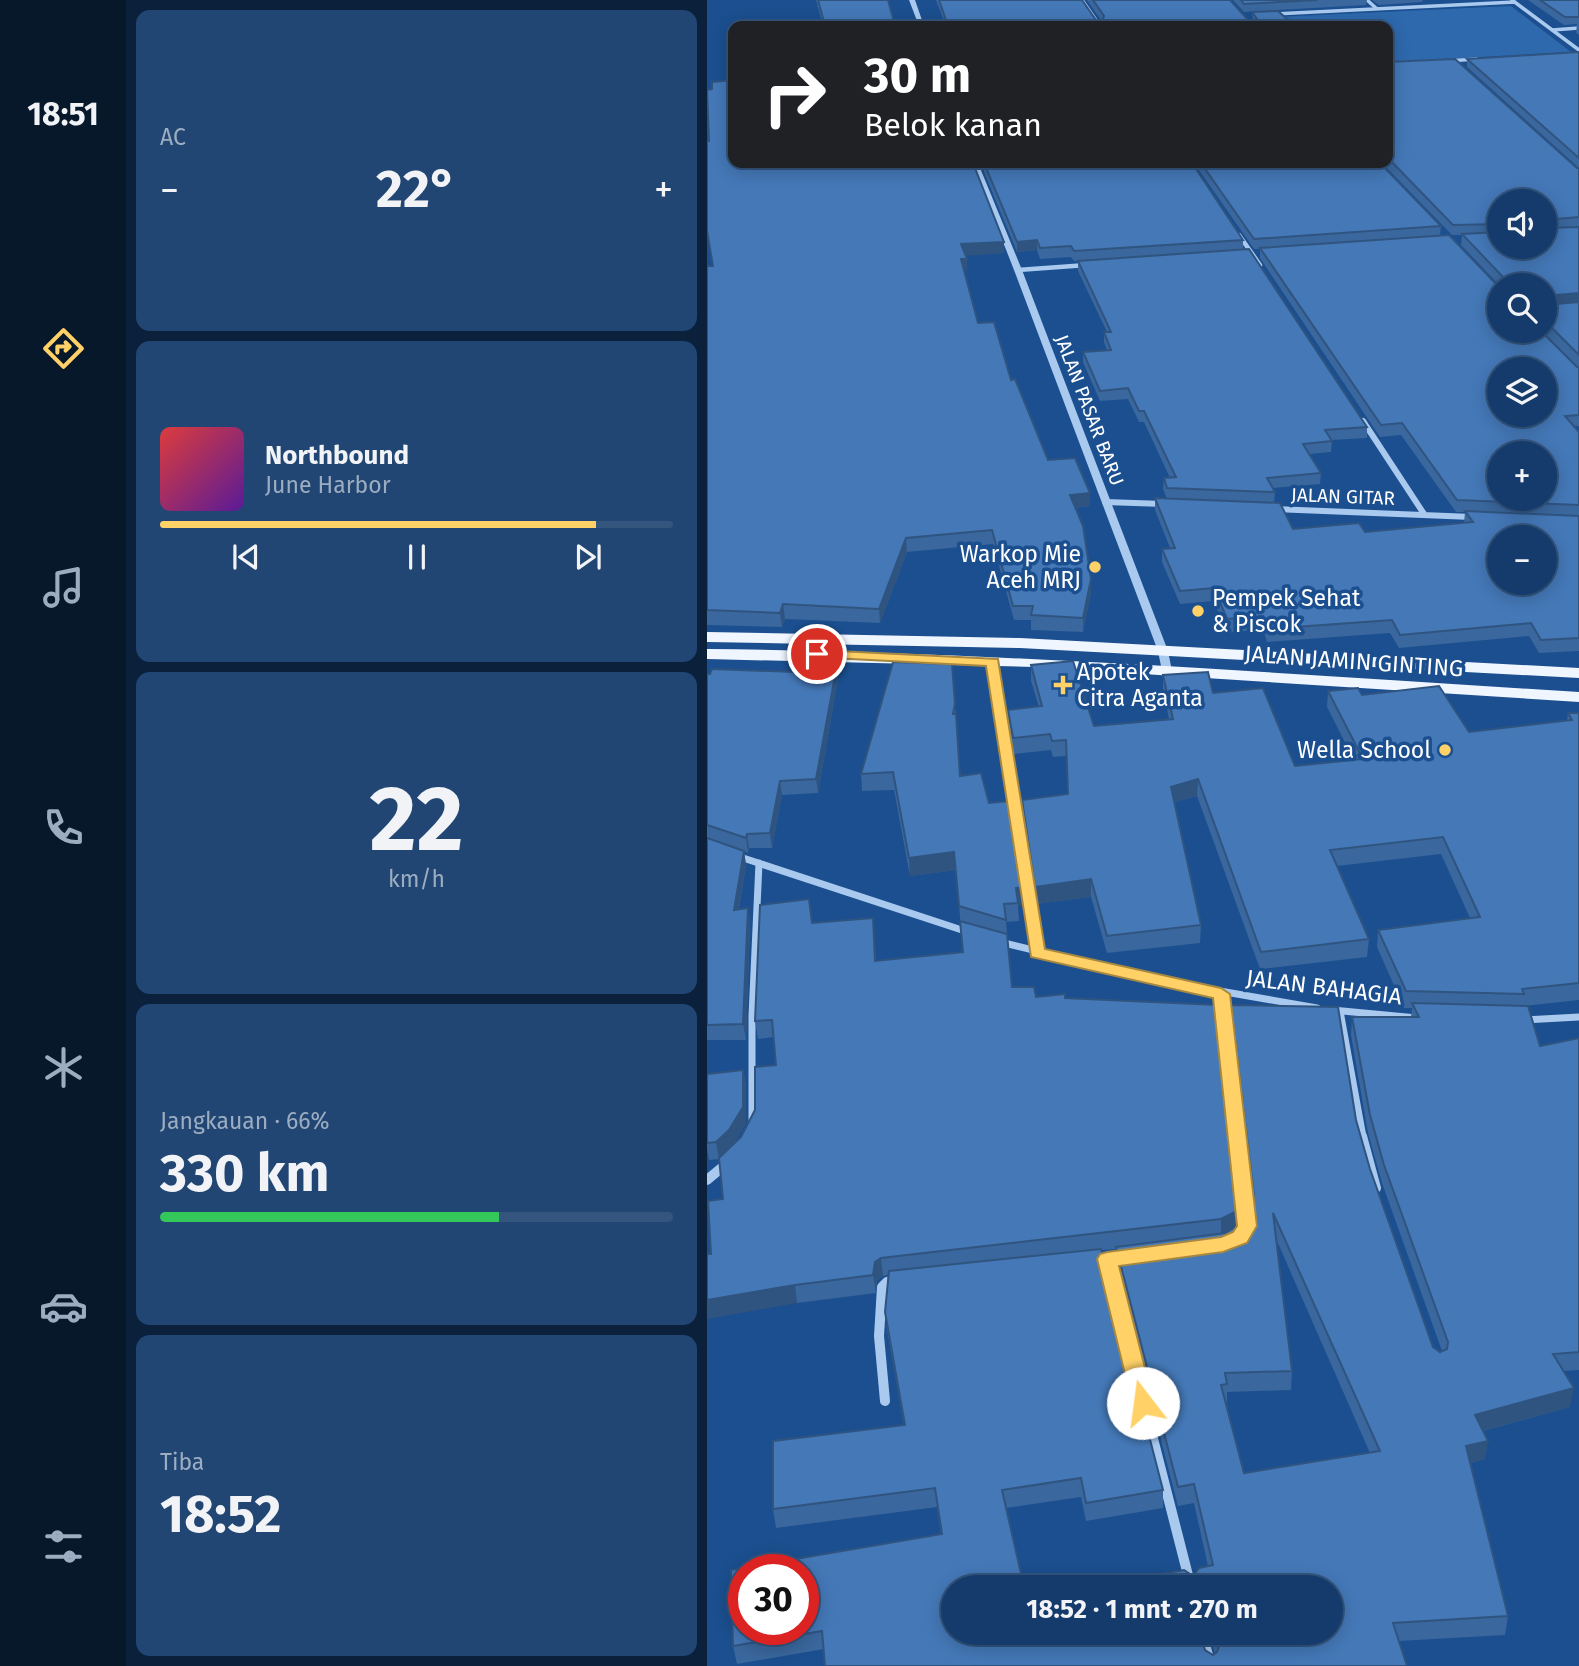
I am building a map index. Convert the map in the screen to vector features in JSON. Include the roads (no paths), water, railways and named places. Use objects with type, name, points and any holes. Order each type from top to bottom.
[{"type":"main road","name":"JALAN JAMIN GINTING","points":[[707,637],[858,638],[1579,673]]},
{"type":"main road","name":"JALAN JAMIN GINTING","points":[[707,654],[844,655],[993,662],[1579,698]]},
{"type":"street","points":[[912,0],[920,21]]},
{"type":"street","points":[[1082,0],[1097,21]]},
{"type":"street","points":[[1367,0],[1377,9]]},
{"type":"street","points":[[1269,15],[1513,1],[1579,50]]},
{"type":"street","points":[[1551,30],[1579,28]]},
{"type":"street","points":[[1439,61],[1477,59]]},
{"type":"street","points":[[1452,60],[1461,69]]},
{"type":"street","name":"JALAN PASAR BARU","points":[[977,168],[1163,651],[1167,671]]},
{"type":"street","points":[[1237,231],[1267,277]]},
{"type":"street","points":[[1238,255],[1265,253]]},
{"type":"street","points":[[1018,270],[1101,264]]},
{"type":"street","points":[[1357,412],[1424,514]]},
{"type":"street","points":[[1105,502],[1175,505]]},
{"type":"street","name":"JALAN GITAR","points":[[1272,509],[1476,517]]},
{"type":"street","points":[[993,662],[1037,953]]},
{"type":"street","points":[[733,854],[975,935]]},
{"type":"street","points":[[748,1136],[753,1112],[752,1016],[759,863]]},
{"type":"street","name":"JALAN BAHAGIA","points":[[988,938],[1037,953],[1221,994],[1340,1011],[1427,1019]]},
{"type":"street","points":[[1221,994],[1247,1226],[1240,1238]]},
{"type":"street","points":[[1340,1011],[1362,1135],[1380,1203]]},
{"type":"street","points":[[1518,1020],[1579,1017]]},
{"type":"street","points":[[707,1180],[733,1157]]},
{"type":"street","points":[[1094,1261],[1133,1256]]},
{"type":"street","points":[[1107,1259],[1188,1575]]},
{"type":"street","points":[[885,1401],[879,1336],[882,1287],[887,1282],[901,1280]]},
{"type":"street","points":[[1205,1645],[1211,1666]]},
{"type":"place","name":"Warkop Mie Aceh MRJ","points":[[1095,567]]},
{"type":"place","name":"Pempek Sehat & Piscok","points":[[1198,611]]},
{"type":"place","name":"Apotek Citra Aganta","points":[[1063,685]]},
{"type":"place","name":"Wella School","points":[[1445,750]]}]
